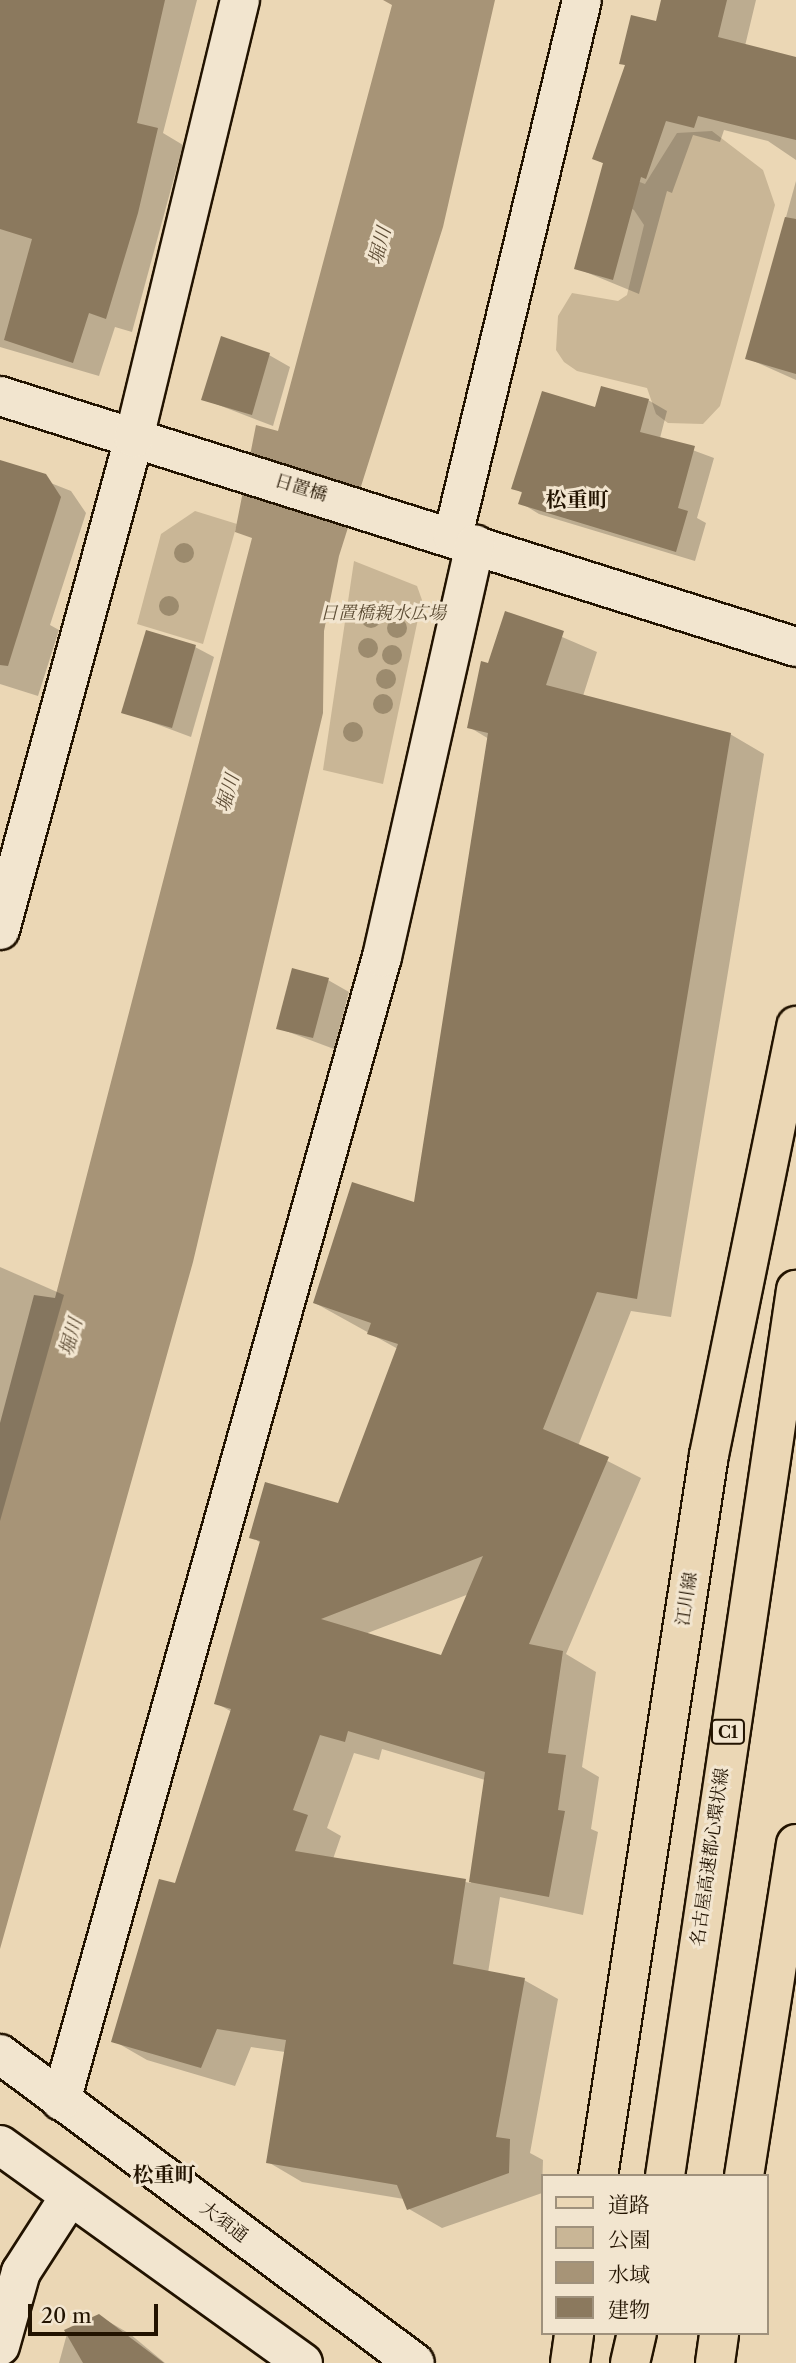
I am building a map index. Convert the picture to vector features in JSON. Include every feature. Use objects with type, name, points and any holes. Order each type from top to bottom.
[{"type":"main road","name":"江川線","points":[[598,2174],[709,1455],[796,1026]]},
{"type":"main road","name":"名古屋高速都心環状線","points":[[665,2174],[796,1290]]},
{"type":"main road","points":[[744,2174],[796,1844]]},
{"type":"main road","points":[[570,2363],[574,2335]]},
{"type":"main road","points":[[630,2363],[637,2335]]},
{"type":"main road","points":[[646,2363],[649,2335]]},
{"type":"main road","points":[[715,2363],[719,2335]]},
{"type":"street","points":[[0,930],[134,438],[240,0]]},
{"type":"street","points":[[61,2101],[382,957],[464,540],[582,0]]},
{"type":"street","name":"日置橋","points":[[0,396],[384,514],[796,647]]},
{"type":"street","name":"大須通","points":[[0,2054],[415,2363]]},
{"type":"street","points":[[0,2145],[303,2363]]},
{"type":"street","points":[[0,2346],[21,2272],[70,2196]]},
{"type":"green space","points":[[712,131],[763,170],[775,205],[720,406],[703,424],[668,423],[656,414],[647,388],[577,371],[564,362],[556,350],[558,316],[572,293],[618,301],[627,295],[644,225],[634,210],[608,195],[621,175],[645,184],[677,133]]},
{"type":"green space","points":[[195,511],[237,524],[203,644],[137,624],[161,534]]},
{"type":"green space","name":"日置橋親水広場","points":[[354,561],[417,586],[422,600],[383,784],[323,770]]},
{"type":"water","name":"堀川","points":[[383,0],[495,0],[443,227],[339,556],[324,631],[323,713],[193,1262],[0,1949],[0,1423],[34,1295],[55,1298],[252,538],[235,532],[256,425],[278,431],[392,5]]},
{"type":"building","points":[[0,0],[165,0],[137,123],[158,128],[138,213],[106,319],[89,313],[73,363],[4,340],[32,239],[0,229]]},
{"type":"building","points":[[661,0],[727,0],[718,37],[796,57],[796,140],[698,116],[694,128],[666,121],[646,179],[641,177],[613,280],[574,269],[603,163],[592,159],[625,65],[619,64],[631,15],[656,21]]},
{"type":"building","points":[[785,217],[796,219],[796,374],[745,359]]},
{"type":"building","points":[[221,336],[270,353],[252,415],[201,400]]},
{"type":"building","points":[[601,386],[649,399],[640,432],[695,446],[678,508],[688,511],[676,552],[518,504],[522,492],[511,489],[542,391],[595,407]]},
{"type":"building","points":[[0,460],[46,474],[61,497],[8,666],[0,665]]},
{"type":"building","points":[[505,611],[564,631],[546,685],[731,733],[637,1299],[597,1292],[543,1429],[609,1457],[529,1644],[563,1651],[548,1753],[566,1755],[558,1810],[565,1811],[549,1897],[469,1882],[485,1772],[348,1731],[345,1742],[320,1735],[293,1810],[308,1815],[295,1851],[466,1879],[453,1964],[525,1978],[496,2137],[510,2139],[509,2173],[407,2210],[397,2185],[266,2163],[286,2040],[217,2029],[201,2068],[111,2042],[159,1879],[175,1883],[231,1709],[214,1704],[260,1541],[249,1538],[265,1482],[338,1503],[398,1344],[367,1334],[371,1323],[313,1303],[352,1182],[414,1202],[488,733],[467,728],[481,661],[488,663]],"holes":[[[483,1556],[441,1655],[321,1619]]]},
{"type":"building","points":[[146,630],[196,645],[172,728],[121,713]]},
{"type":"building","points":[[292,968],[329,978],[313,1038],[276,1029]]},
{"type":"building","points":[[99,2314],[164,2363],[83,2363],[64,2330]]},
{"type":"district","name":"松重町","points":[[577,500]]},
{"type":"district","name":"松重町","points":[[164,2175]]}]
